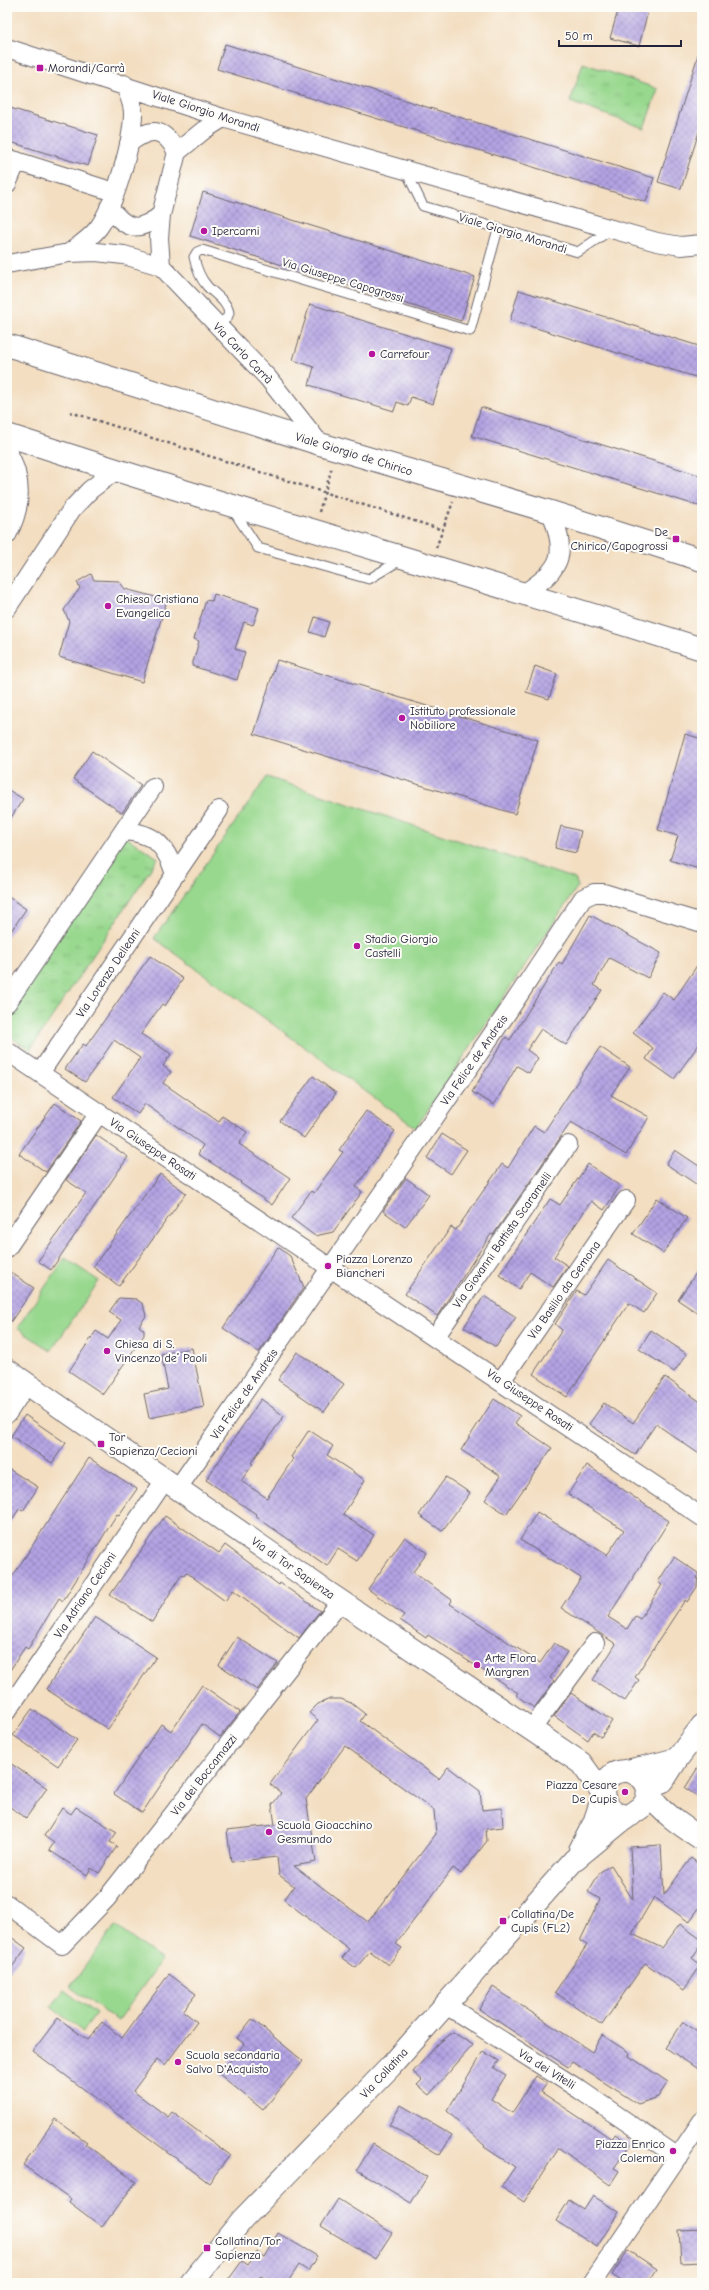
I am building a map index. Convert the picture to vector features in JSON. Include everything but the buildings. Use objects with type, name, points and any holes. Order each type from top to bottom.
[{"type":"street","name":"Viale Giorgio Morandi","points":[[7,48],[124,84],[223,118],[612,229],[668,244],[688,246],[702,244]]},
{"type":"street","points":[[69,253],[96,231],[112,200],[129,143],[133,112],[131,99],[124,84]]},
{"type":"street","points":[[7,264],[69,253],[115,254],[161,266],[159,238],[161,215],[177,152],[204,130],[223,118]]},
{"type":"street","points":[[129,143],[142,134],[153,131],[166,136],[177,152]]},
{"type":"street","points":[[7,184],[12,159],[112,200],[119,220],[131,227],[143,226],[161,215]]},
{"type":"street","name":"Via Carlo Carrà","points":[[161,266],[216,326],[268,378],[329,447]]},
{"type":"street","name":"Viale Giorgio de Chirico","points":[[7,345],[329,447],[550,512],[702,560]]},
{"type":"street","points":[[7,435],[115,471],[405,558],[526,592],[702,649]]},
{"type":"street","points":[[7,450],[16,468],[20,493],[15,517],[7,535]]},
{"type":"street","points":[[7,608],[72,509],[90,490],[115,471]]},
{"type":"street","points":[[526,592],[550,575],[558,560],[560,541],[550,512]]},
{"type":"street","points":[[7,1003],[153,787]]},
{"type":"street","name":"Via Lorenzo Delleani","points":[[40,1073],[219,810]]},
{"type":"street","points":[[124,831],[144,834],[163,847],[175,874]]},
{"type":"street","name":"Via Felice de Andreis","points":[[171,1484],[310,1299],[507,1013],[576,907],[590,894],[604,893],[702,923]]},
{"type":"street","name":"Via Giuseppe Rosati","points":[[7,1051],[330,1268],[436,1336],[702,1517]]},
{"type":"street","points":[[7,1248],[99,1113]]},
{"type":"street","name":"Via Giovanni Battista Scaramelli","points":[[436,1336],[568,1144]]},
{"type":"street","name":"Via Basilio da Gemona","points":[[501,1380],[626,1200]]},
{"type":"street","name":"Via di Tor Sapienza","points":[[7,1370],[341,1601],[581,1763]]},
{"type":"street","points":[[7,1414],[27,1384]]},
{"type":"street","name":"Via Adriano Cecioni","points":[[7,1711],[171,1484]]},
{"type":"street","name":"Via dei Boccamazzi","points":[[7,1904],[62,1945],[106,1898],[341,1601]]},
{"type":"street","points":[[531,1730],[596,1643]]},
{"type":"street","points":[[574,1860],[645,1803],[648,1790],[663,1781],[676,1759],[702,1726]]},
{"type":"street","points":[[574,1860],[594,1823],[608,1780],[625,1771],[676,1759]]},
{"type":"street","points":[[581,1763],[625,1771],[642,1778],[658,1807],[702,1839]]},
{"type":"street","points":[[581,1763],[603,1794],[606,1803],[613,1811],[620,1815],[656,1813],[670,1817]]},
{"type":"street","name":"Via Collatina","points":[[191,2283],[242,2220],[364,2095],[574,1860]]},
{"type":"street","name":"Via dei Vitelli","points":[[446,2004],[647,2135],[678,2157]]},
{"type":"street","points":[[592,2283],[702,2121]]},
{"type":"lane","name":"Viale Giorgio Morandi","points":[[406,170],[423,206],[578,252],[612,229]]},
{"type":"lane","name":"Via Giuseppe Capogrossi","points":[[216,326],[227,318],[229,313],[228,307],[206,285],[196,267],[194,257],[197,252],[202,250],[470,331],[498,229]]},
{"type":"lane","points":[[230,505],[258,548],[369,579],[405,558]]},
{"type":"path","points":[[70,412],[443,530]]},
{"type":"path","points":[[314,530],[325,492],[329,447]]},
{"type":"path","points":[[430,565],[459,485]]},
{"type":"green space","points":[[583,63],[658,89],[644,128],[570,102]]},
{"type":"green space","points":[[267,777],[575,879],[578,886],[416,1128],[154,938]]},
{"type":"green space","points":[[124,836],[158,858],[30,1050],[7,1035],[7,1011]]},
{"type":"green space","points":[[65,1258],[99,1281],[51,1351],[17,1328]]},
{"type":"green space","points":[[115,1926],[162,1960],[118,2021],[70,1987]]},
{"type":"green space","points":[[64,1990],[96,2014],[83,2032],[51,2007]]},
{"type":"place","name":"Morandi/Carrà","points":[[40,68]]},
{"type":"place","name":"Ipercarni","points":[[204,231]]},
{"type":"place","name":"Carrefour","points":[[372,354]]},
{"type":"place","name":"De Chirico/Capogrossi","points":[[676,539]]},
{"type":"place","name":"Chiesa Cristiana Evangelica","points":[[108,606]]},
{"type":"place","name":"Istituto professionale Nobiliore","points":[[402,718]]},
{"type":"place","name":"Stadio Giorgio Castelli","points":[[357,946]]},
{"type":"place","name":"Piazza Lorenzo Biancheri","points":[[328,1266]]},
{"type":"place","name":"Chiesa di S. Vincenzo de’ Paoli","points":[[107,1351]]},
{"type":"place","name":"Tor Sapienza/Cecioni","points":[[101,1444]]},
{"type":"place","name":"Arte Flora Margren","points":[[477,1665]]},
{"type":"place","name":"Piazza Cesare De Cupis","points":[[625,1792]]},
{"type":"place","name":"Scuola Gioacchino Gesmundo","points":[[269,1832]]},
{"type":"place","name":"Collatina/De Cupis (FL2)","points":[[503,1921]]},
{"type":"place","name":"Scuola secondaria Salvo D'Acquisto","points":[[178,2062]]},
{"type":"place","name":"Piazza Enrico Coleman","points":[[673,2151]]},
{"type":"place","name":"Collatina/Tor Sapienza","points":[[207,2248]]}]
